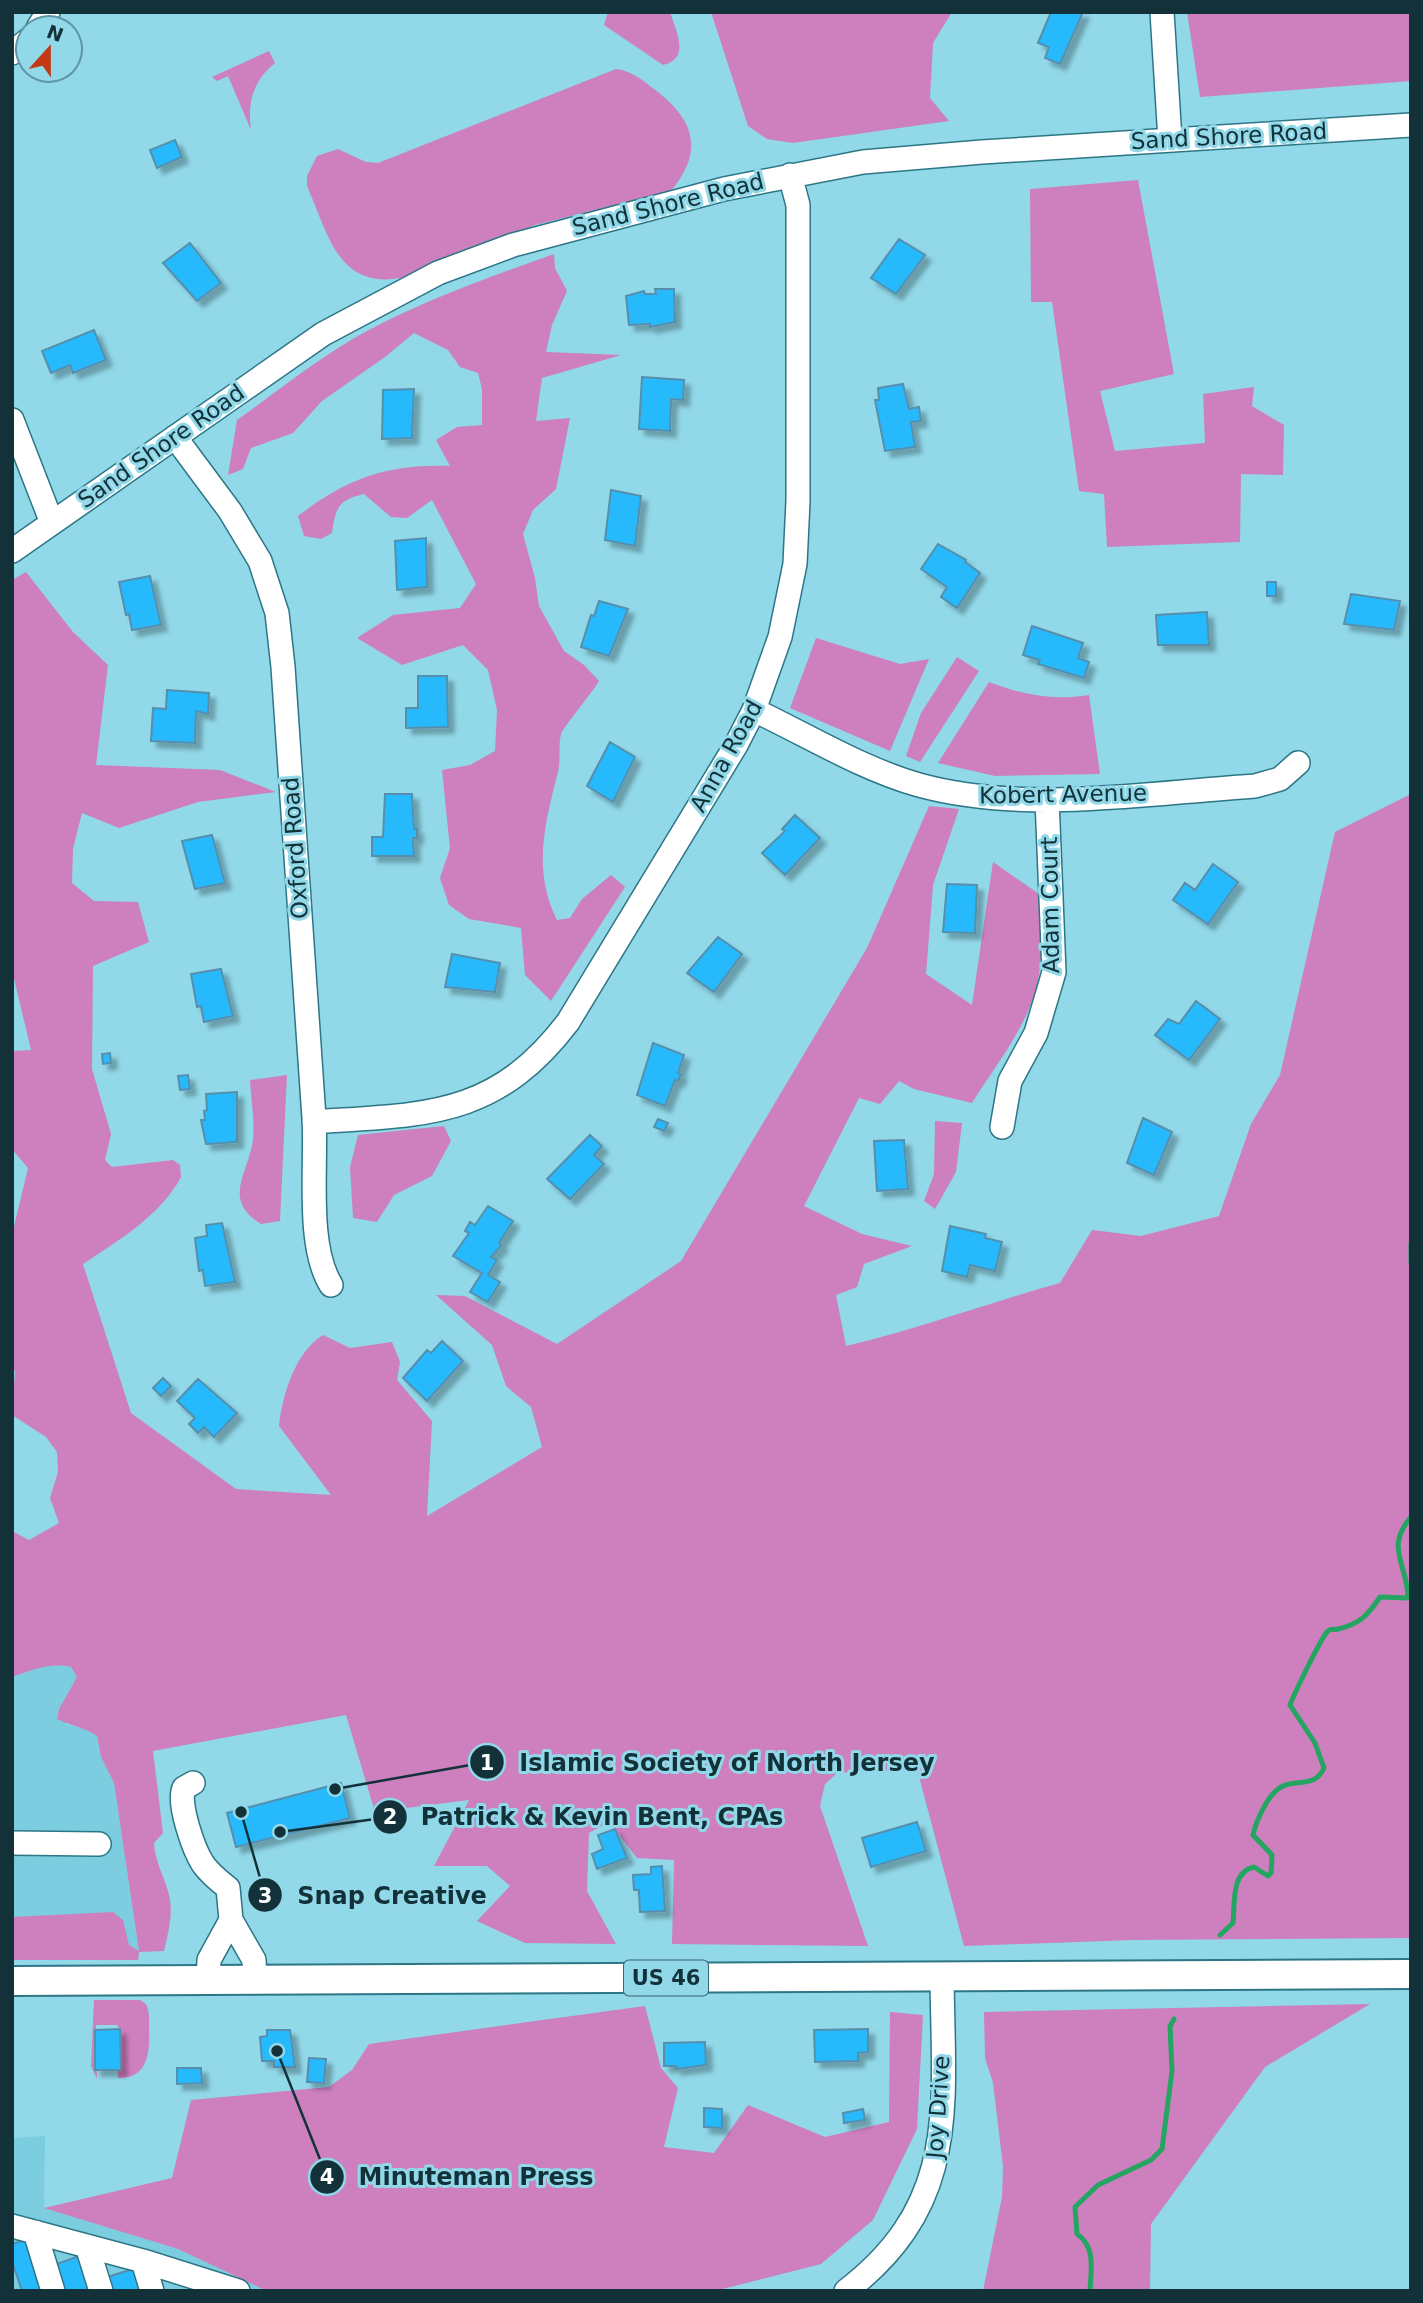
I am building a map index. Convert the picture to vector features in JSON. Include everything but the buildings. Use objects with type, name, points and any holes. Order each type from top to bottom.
[{"type":"main road","name":"US 46","points":[[12,1981],[1411,1974]]},
{"type":"street","points":[[1161,12],[1170,140]]},
{"type":"street","name":"Sand Shore Road","points":[[12,551],[323,334],[438,273],[493,251],[574,227],[790,175],[908,157],[1411,125]]},
{"type":"street","name":"Anna Road","points":[[314,1122],[423,1114],[449,1109],[500,1088],[539,1058],[568,1022],[736,745],[754,710],[780,637],[791,592],[797,535],[798,205],[790,175]]},
{"type":"street","points":[[12,420],[52,523]]},
{"type":"street","name":"Oxford Road","points":[[175,437],[254,550],[277,613],[314,1122],[316,1236],[319,1264],[331,1285]]},
{"type":"street","name":"Kobert Avenue","points":[[754,710],[918,784],[978,798],[1047,799],[1255,786],[1280,779],[1298,763]]},
{"type":"street","name":"Adam Court","points":[[1002,1127],[1010,1081],[1036,1033],[1054,972],[1047,799]]},
{"type":"street","points":[[193,1783],[184,1788],[181,1796],[194,1846],[205,1867],[228,1888],[231,1920],[254,1960],[255,1980]]},
{"type":"street","points":[[12,1843],[99,1844]]},
{"type":"street","points":[[208,1980],[209,1960],[231,1920]]},
{"type":"street","name":"Joy Drive","points":[[846,2291],[870,2273],[899,2241],[921,2206],[933,2173],[942,2122],[942,1976]]},
{"type":"street","points":[[12,2226],[143,2261],[199,2284],[238,2291]]},
{"type":"street","points":[[35,2232],[52,2291]]},
{"type":"street","points":[[87,2246],[101,2291]]},
{"type":"street","points":[[143,2261],[152,2291]]},
{"type":"shaded area","points":[[608,12],[670,12],[678,36],[677,57],[663,65],[604,25]]},
{"type":"shaded area","points":[[711,12],[952,12],[933,43],[930,98],[949,121],[793,143],[767,139],[748,126]]},
{"type":"shaded area","points":[[1187,12],[1411,12],[1411,81],[1200,97]]},
{"type":"shaded area","points":[[269,51],[275,63],[261,77],[253,93],[251,130],[228,76],[217,81],[212,77]]},
{"type":"shaded area","points":[[616,69],[641,79],[668,100],[686,124],[691,149],[682,176],[671,191],[535,225],[401,278],[379,279],[362,275],[338,254],[307,186],[307,176],[317,156],[338,149],[366,162],[378,163]]},
{"type":"shaded area","points":[[1138,180],[1174,374],[1100,391],[1115,451],[1205,443],[1203,394],[1254,387],[1252,406],[1284,425],[1283,475],[1241,474],[1240,542],[1107,547],[1104,494],[1079,491],[1052,302],[1031,302],[1030,189]]},
{"type":"shaded area","points":[[554,254],[555,268],[567,291],[552,325],[546,352],[621,355],[542,378],[536,421],[570,418],[556,489],[533,510],[523,534],[535,578],[539,606],[564,651],[584,665],[599,681],[561,734],[559,767],[543,846],[545,883],[557,920],[570,918],[582,899],[611,875],[625,887],[551,1001],[525,975],[521,928],[469,919],[449,905],[440,878],[450,848],[442,770],[470,765],[495,751],[497,710],[488,670],[463,645],[402,665],[357,638],[393,615],[460,608],[476,584],[432,500],[407,518],[391,517],[364,494],[355,496],[340,506],[332,533],[321,539],[304,536],[298,516],[334,492],[369,476],[407,468],[450,466],[436,440],[457,427],[482,425],[482,389],[478,373],[460,367],[448,350],[414,333],[322,401],[293,433],[251,448],[243,469],[228,475],[237,420],[326,356],[356,337],[404,313]]},
{"type":"shaded area","points":[[26,572],[73,632],[108,665],[96,765],[220,770],[276,792],[198,802],[119,828],[82,813],[73,849],[72,883],[94,901],[138,902],[149,942],[93,966],[92,1069],[111,1134],[105,1160],[112,1167],[173,1160],[180,1165],[181,1177],[162,1204],[150,1215],[83,1264],[131,1413],[236,1489],[331,1495],[279,1426],[283,1402],[298,1363],[313,1343],[323,1335],[350,1348],[392,1342],[400,1362],[397,1380],[432,1421],[427,1516],[542,1447],[531,1407],[506,1386],[492,1345],[436,1295],[465,1296],[557,1344],[681,1261],[867,948],[929,806],[959,809],[933,885],[926,974],[972,1005],[993,862],[1039,894],[1041,962],[1037,985],[1026,1016],[972,1103],[914,1089],[899,1081],[880,1104],[859,1098],[804,1206],[862,1234],[912,1246],[864,1264],[857,1287],[836,1295],[846,1346],[1060,1283],[1092,1230],[1141,1236],[1219,1216],[1251,1124],[1280,1075],[1335,832],[1411,794],[1411,1938],[1133,1940],[964,1946],[917,1769],[837,1773],[825,1784],[820,1806],[868,1946],[672,1944],[674,1860],[637,1858],[609,1822],[589,1833],[587,1891],[616,1944],[525,1943],[477,1921],[510,1886],[487,1866],[434,1866],[469,1800],[375,1812],[346,1715],[153,1751],[163,1833],[154,1843],[171,1906],[164,1951],[139,1952],[138,1960],[12,1960],[12,1917],[113,1912],[123,1920],[129,1945],[139,1951],[114,1783],[101,1757],[97,1736],[57,1719],[59,1709],[77,1677],[71,1667],[56,1665],[12,1677],[12,1531],[29,1540],[59,1523],[50,1498],[58,1472],[57,1452],[46,1437],[12,1415],[15,1372],[12,1365],[12,1235],[28,1168],[12,1149],[12,1051],[31,1050],[12,970],[12,580]]},
{"type":"shaded area","points":[[816,638],[900,664],[929,659],[890,751],[790,708]]},
{"type":"shaded area","points":[[957,657],[979,671],[920,762],[906,756],[921,713]]},
{"type":"shaded area","points":[[989,682],[1038,696],[1089,695],[1100,774],[995,776],[938,763]]},
{"type":"shaded area","points":[[287,1075],[280,1221],[261,1224],[243,1207],[240,1198],[240,1188],[253,1138],[250,1080]]},
{"type":"shaded area","points":[[935,1121],[962,1123],[956,1172],[935,1209],[924,1201],[934,1174]]},
{"type":"shaded area","points":[[444,1126],[451,1141],[432,1176],[394,1195],[377,1222],[353,1218],[350,1167],[358,1135]]},
{"type":"shaded area","points":[[41,1667],[71,1667],[77,1677],[59,1709],[67,1725],[83,1727],[97,1736],[101,1757],[114,1783],[139,1952],[12,1951],[12,1677]]},
{"type":"shaded area","points":[[94,2000],[140,2000],[146,2004],[149,2017],[149,2048],[145,2064],[135,2074],[118,2078],[118,2070],[121,2069],[120,2029],[117,2025],[96,2025],[97,2079],[91,2066]]},
{"type":"shaded area","points":[[1370,2004],[1265,2067],[1151,2224],[1150,2291],[983,2291],[1002,2197],[1003,2166],[993,2083],[985,2058],[984,2012]]},
{"type":"shaded area","points":[[645,2006],[661,2068],[678,2088],[664,2147],[714,2153],[748,2105],[825,2137],[889,2122],[890,2012],[923,2015],[917,2129],[873,2220],[821,2264],[715,2291],[267,2291],[178,2249],[44,2208],[172,2178],[191,2100],[329,2087],[352,2070],[369,2044]]},
{"type":"shaded area","points":[[45,2136],[44,2208],[178,2249],[267,2291],[12,2291],[12,2138]]},
{"type":"waterway","points":[[1411,1243],[1411,1263]]},
{"type":"waterway","points":[[1220,1935],[1233,1923],[1236,1889],[1241,1875],[1254,1867],[1268,1876],[1271,1873],[1272,1855],[1253,1835],[1267,1802],[1281,1787],[1315,1779],[1324,1768],[1315,1743],[1290,1705],[1296,1690],[1328,1631],[1358,1621],[1380,1597],[1408,1598],[1398,1548],[1403,1528],[1411,1517]]},
{"type":"waterway","points":[[1090,2291],[1090,2252],[1077,2234],[1075,2207],[1098,2185],[1151,2160],[1162,2149],[1172,2071],[1170,2026],[1174,2019]]},
{"type":"place","name":"Islamic Society of North Jersey","points":[[335,1789]]},
{"type":"place","name":"Snap Creative","points":[[241,1812]]},
{"type":"place","name":"Patrick & Kevin Bent, CPAs","points":[[280,1832]]},
{"type":"place","name":"Minuteman Press","points":[[277,2051]]}]
